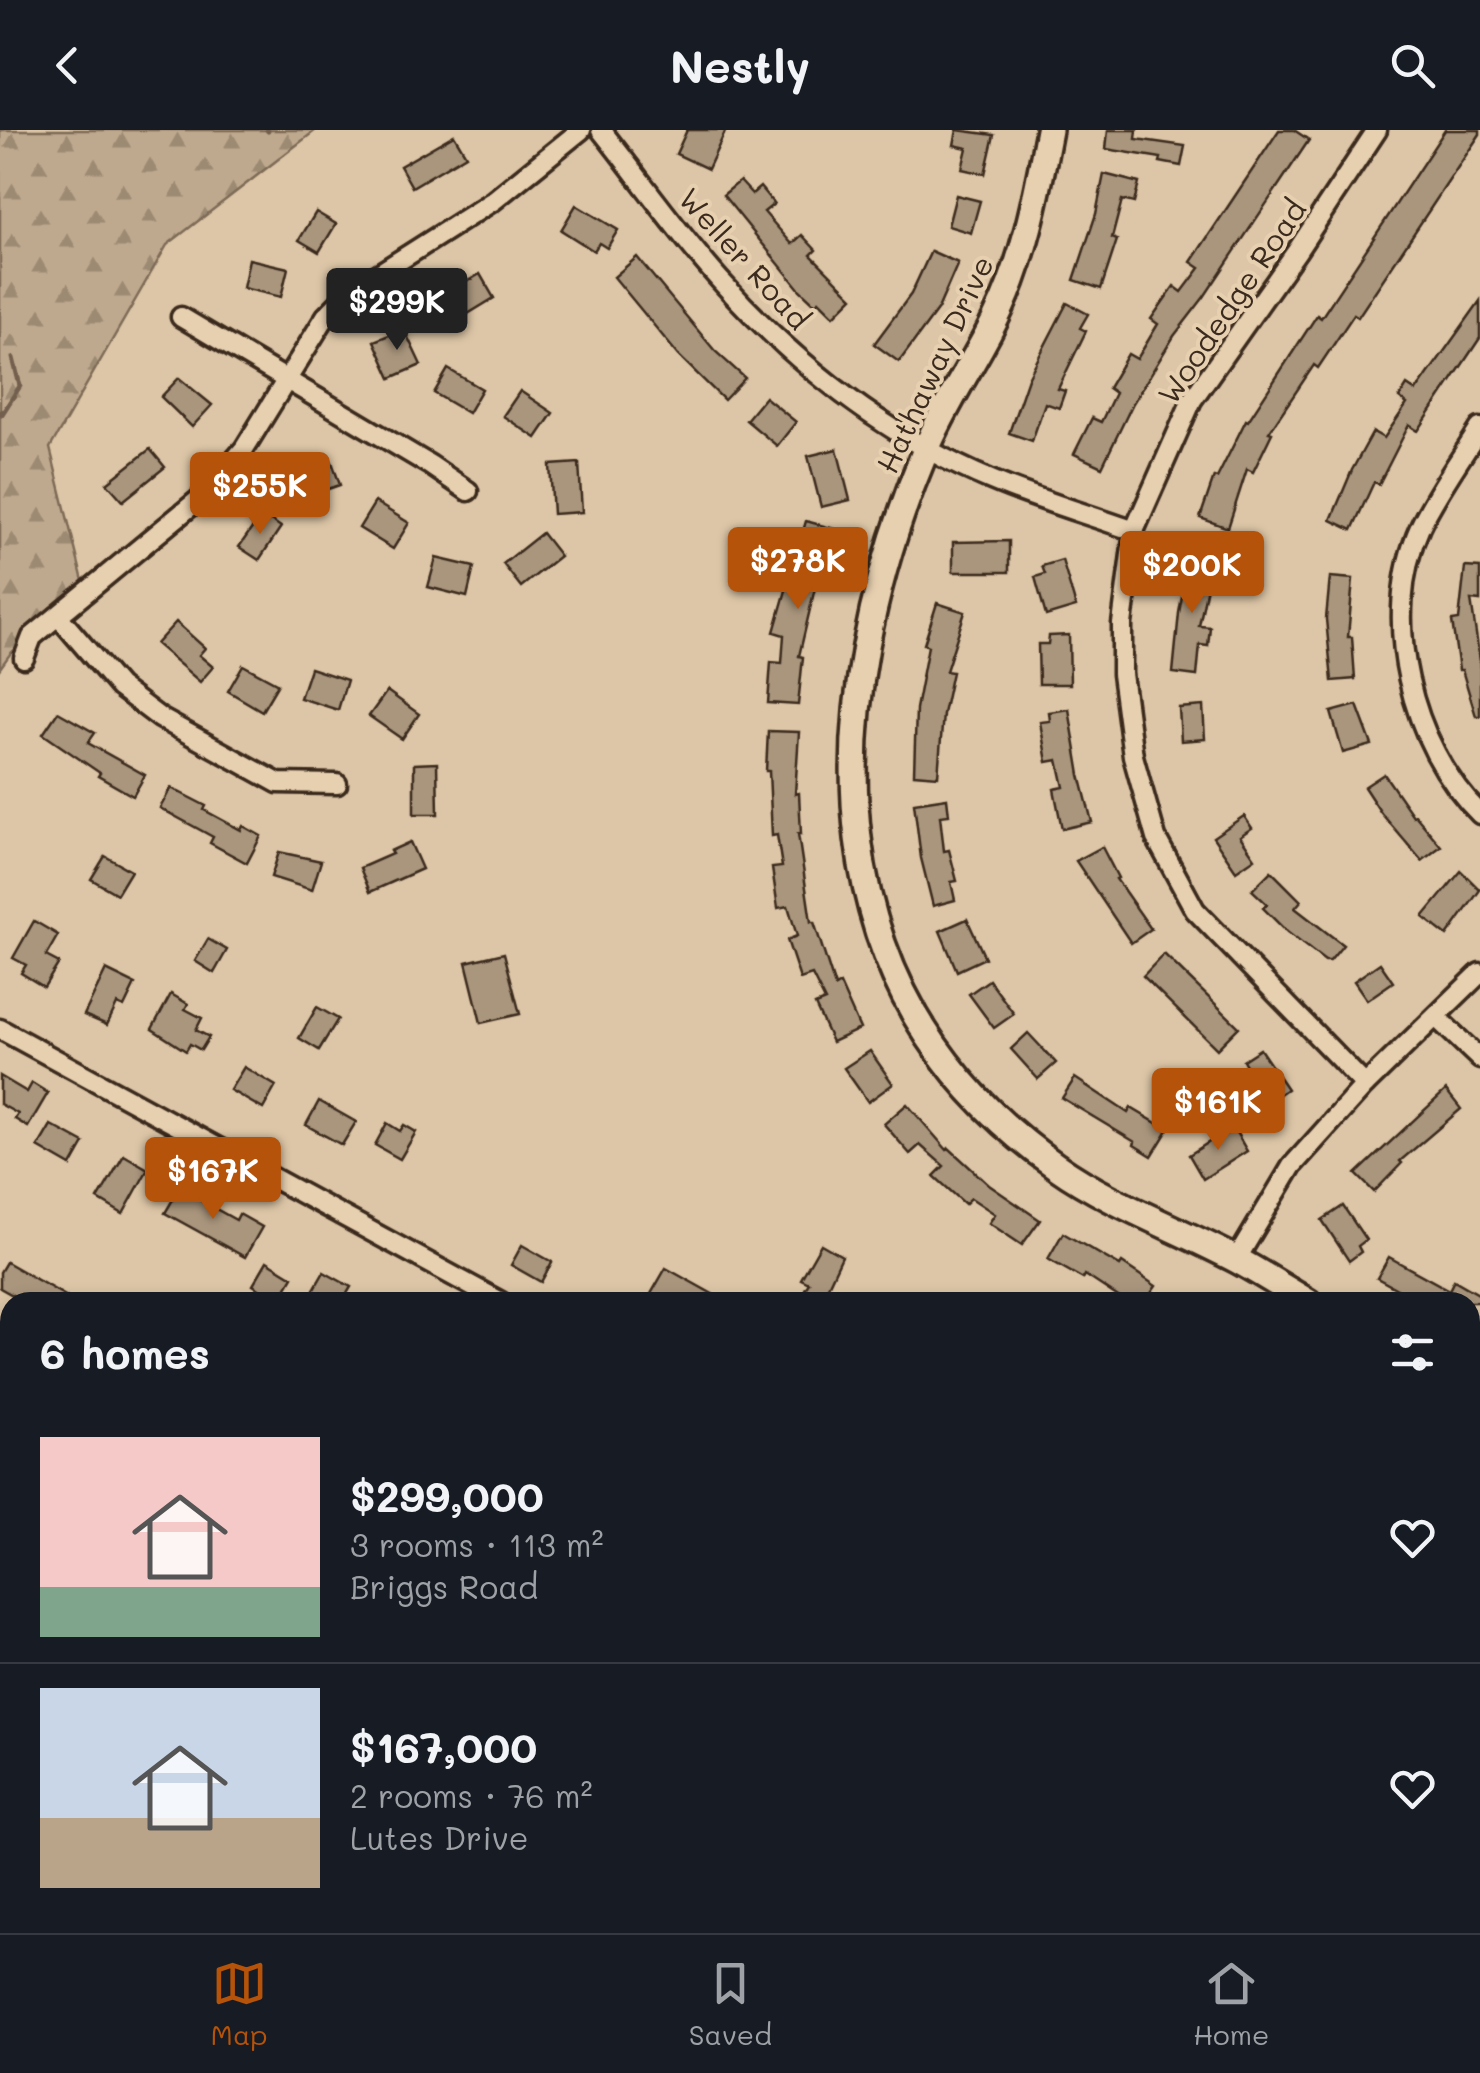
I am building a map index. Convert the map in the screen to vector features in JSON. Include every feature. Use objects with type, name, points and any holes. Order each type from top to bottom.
[{"type":"street","points":[[24,658],[32,636],[202,496],[244,449],[326,316],[350,292],[493,201],[581,130]]},
{"type":"street","name":"Weller Road","points":[[601,130],[716,276],[764,327],[844,397],[926,448],[992,480],[1134,531]]},
{"type":"street","name":"Hathaway Drive","points":[[1049,130],[1030,229],[998,315],[926,448],[878,588],[861,667],[854,788],[860,856],[872,914],[892,972],[920,1028],[946,1066],[1016,1135],[1058,1168],[1111,1199],[1236,1260],[1291,1292]]},
{"type":"street","name":"Woodedge Road","points":[[1365,1085],[1195,910],[1156,838],[1133,756],[1122,674],[1122,624],[1134,531],[1192,400],[1377,130]]},
{"type":"street","points":[[181,317],[430,464],[468,491]]},
{"type":"street","points":[[1480,428],[1419,529],[1405,582],[1402,634],[1406,669],[1421,721],[1441,761],[1480,814]]},
{"type":"street","points":[[58,616],[119,686],[160,718],[278,783],[336,784]]},
{"type":"street","points":[[1236,1260],[1292,1166],[1365,1085],[1476,984]]},
{"type":"street","points":[[1436,1017],[1480,1059]]},
{"type":"street","points":[[0,1029],[483,1292]]},
{"type":"green space","points":[[0,130],[316,130],[167,245],[50,448],[84,585],[0,668]]},
{"type":"building","points":[[687,130],[726,130],[708,169],[676,154]]},
{"type":"building","points":[[957,130],[994,135],[985,174],[962,169],[967,148],[954,145]]},
{"type":"building","points":[[1108,130],[1137,130],[1136,139],[1185,146],[1181,166],[1160,162],[1161,158],[1106,149]]},
{"type":"building","points":[[1279,130],[1294,130],[1309,140],[1174,336],[1133,403],[1102,467],[1074,454],[1092,418],[1101,422],[1115,393],[1108,388],[1128,354],[1137,359],[1158,324],[1151,319],[1174,286],[1182,292],[1200,268],[1191,262]]},
{"type":"building","points":[[1445,130],[1480,130],[1480,134],[1358,317],[1354,314],[1318,368],[1314,365],[1269,432],[1272,433],[1253,472],[1247,469],[1228,528],[1200,518],[1214,477],[1217,478],[1246,420],[1317,315],[1321,318]]},
{"type":"building","points":[[454,135],[466,155],[412,187],[400,166]]},
{"type":"building","points":[[1104,174],[1139,183],[1134,203],[1122,200],[1112,238],[1117,240],[1101,289],[1074,280],[1096,214]]},
{"type":"building","points":[[740,181],[752,194],[760,187],[774,204],[764,212],[792,244],[802,235],[816,250],[811,255],[853,297],[834,316],[800,290],[723,195]]},
{"type":"building","points":[[956,195],[980,201],[971,233],[948,226]]},
{"type":"building","points":[[576,205],[618,230],[607,248],[599,243],[594,251],[561,230]]},
{"type":"building","points":[[316,212],[336,224],[319,252],[299,240]]},
{"type":"building","points":[[931,251],[958,263],[938,309],[899,362],[874,344],[911,294]]},
{"type":"building","points":[[637,257],[715,351],[745,378],[724,400],[680,357],[614,277]]},
{"type":"building","points":[[249,259],[288,268],[281,297],[243,288]]},
{"type":"building","points":[[480,274],[494,298],[453,323],[439,298]]},
{"type":"building","points":[[1480,301],[1480,338],[1418,431],[1409,425],[1379,484],[1374,482],[1352,530],[1331,520],[1373,432],[1384,438],[1407,404],[1399,398],[1407,385],[1416,391]]},
{"type":"building","points":[[1067,303],[1088,314],[1080,328],[1086,331],[1058,389],[1065,391],[1059,408],[1045,403],[1032,441],[1009,433],[1028,378]]},
{"type":"building","points":[[404,329],[421,365],[391,378],[374,341]]},
{"type":"building","points":[[448,369],[482,389],[468,413],[434,393]]},
{"type":"building","points":[[179,378],[212,405],[192,427],[161,397]]},
{"type":"building","points":[[520,391],[553,413],[536,438],[503,416]]},
{"type":"building","points":[[765,397],[796,422],[777,446],[746,420]]},
{"type":"building","points":[[150,449],[165,467],[123,501],[107,483]]},
{"type":"building","points":[[837,449],[850,500],[821,507],[808,456]]},
{"type":"building","points":[[332,462],[340,485],[302,498],[294,476]]},
{"type":"building","points":[[579,463],[582,512],[553,514],[550,465]]},
{"type":"building","points":[[375,502],[409,523],[393,549],[359,528]]},
{"type":"building","points":[[262,514],[281,527],[259,560],[239,547]]},
{"type":"building","points":[[806,521],[835,529],[822,576],[818,575],[799,656],[803,657],[798,705],[768,703],[771,662],[782,663],[784,635],[774,632]]},
{"type":"building","points":[[542,533],[560,556],[521,587],[503,564]]},
{"type":"building","points":[[1009,541],[1009,572],[953,572],[953,542]]},
{"type":"building","points":[[1190,552],[1213,557],[1199,626],[1210,627],[1208,646],[1200,645],[1197,676],[1173,673]]},
{"type":"building","points":[[436,558],[474,567],[467,597],[428,587]]},
{"type":"building","points":[[1062,560],[1076,607],[1046,616],[1035,577],[1045,574],[1042,566]]},
{"type":"building","points":[[1465,567],[1480,568],[1480,601],[1471,600],[1480,661],[1480,716],[1476,716],[1459,670],[1452,621],[1459,620]]},
{"type":"building","points":[[1330,577],[1353,579],[1348,637],[1352,637],[1355,679],[1332,681],[1326,619]]},
{"type":"building","points":[[937,603],[965,612],[946,671],[952,672],[943,714],[938,776],[914,774],[916,709],[928,646],[924,644]]},
{"type":"building","points":[[176,622],[205,648],[199,655],[213,667],[200,682],[156,644]]},
{"type":"building","points":[[1069,635],[1070,684],[1039,684],[1038,644],[1048,644],[1049,636]]},
{"type":"building","points":[[243,665],[278,684],[262,711],[228,691]]},
{"type":"building","points":[[310,668],[347,680],[338,710],[300,698]]},
{"type":"building","points":[[387,691],[419,714],[402,739],[369,716]]},
{"type":"building","points":[[1357,705],[1372,745],[1343,753],[1331,712]]},
{"type":"building","points":[[1203,706],[1205,739],[1181,741],[1179,708]]},
{"type":"building","points":[[1069,709],[1092,822],[1062,829],[1054,789],[1064,787],[1058,760],[1047,762],[1040,722],[1050,721],[1049,712]]},
{"type":"building","points":[[58,712],[95,733],[88,743],[145,775],[133,796],[98,776],[100,773],[43,734]]},
{"type":"building","points":[[768,731],[799,732],[795,794],[799,793],[798,834],[811,922],[835,987],[840,984],[860,1029],[832,1042],[815,1005],[825,1001],[812,975],[800,979],[787,940],[797,936],[788,906],[778,908],[772,868],[782,867],[777,835],[772,836],[766,771]]},
{"type":"building","points":[[437,763],[438,814],[414,814],[414,764]]},
{"type":"building","points":[[1384,774],[1413,816],[1441,846],[1422,861],[1364,787]]},
{"type":"building","points":[[171,788],[241,830],[243,826],[261,836],[247,863],[210,843],[213,837],[160,808]]},
{"type":"building","points":[[947,798],[949,815],[940,816],[944,851],[949,850],[957,881],[951,882],[955,900],[933,906],[921,858],[914,803]]},
{"type":"building","points":[[1244,816],[1252,828],[1240,836],[1255,858],[1236,871],[1213,837]]},
{"type":"building","points":[[410,842],[422,869],[370,892],[360,868]]},
{"type":"building","points":[[1102,847],[1116,879],[1151,929],[1131,943],[1076,861]]},
{"type":"building","points":[[279,852],[321,861],[312,890],[271,877]]},
{"type":"building","points":[[105,856],[131,871],[117,894],[91,879]]},
{"type":"building","points":[[1271,871],[1301,901],[1295,908],[1343,945],[1330,961],[1287,932],[1263,908],[1267,904],[1252,890]]},
{"type":"building","points":[[1461,871],[1480,890],[1447,936],[1423,917]]},
{"type":"building","points":[[967,919],[985,958],[957,971],[940,931]]},
{"type":"building","points":[[34,921],[58,935],[46,956],[59,963],[44,987],[21,973],[26,965],[13,958]]},
{"type":"building","points":[[208,939],[227,950],[214,973],[195,961]]},
{"type":"building","points":[[504,953],[520,1014],[481,1023],[466,962]]},
{"type":"building","points":[[1164,954],[1239,1027],[1217,1049],[1143,976]]},
{"type":"building","points":[[1380,963],[1393,982],[1367,1000],[1354,981]]},
{"type":"building","points":[[106,970],[135,984],[124,1007],[117,1004],[107,1025],[84,1015]]},
{"type":"building","points":[[989,980],[1014,1014],[994,1028],[969,994]]},
{"type":"building","points":[[171,994],[188,1004],[185,1009],[202,1018],[196,1030],[209,1037],[201,1050],[190,1044],[186,1051],[152,1029]]},
{"type":"building","points":[[317,1007],[338,1019],[319,1050],[299,1038]]},
{"type":"building","points":[[1028,1033],[1056,1063],[1038,1079],[1011,1049]]},
{"type":"building","points":[[1260,1049],[1287,1089],[1262,1106],[1239,1073],[1247,1067],[1243,1060]]},
{"type":"building","points":[[870,1051],[893,1084],[868,1102],[844,1068]]},
{"type":"building","points":[[244,1067],[276,1086],[263,1109],[230,1090]]},
{"type":"building","points":[[0,1076],[27,1092],[32,1083],[48,1093],[28,1127],[15,1119],[18,1114],[0,1104]]},
{"type":"building","points":[[1075,1078],[1128,1113],[1131,1108],[1168,1130],[1152,1156],[1062,1098]]},
{"type":"building","points":[[1446,1090],[1461,1109],[1400,1161],[1374,1192],[1356,1174]]},
{"type":"building","points":[[319,1101],[356,1122],[342,1145],[306,1125]]},
{"type":"building","points":[[907,1104],[947,1150],[1040,1220],[1022,1245],[989,1223],[995,1214],[971,1198],[965,1204],[934,1176],[944,1166],[920,1145],[910,1154],[884,1124]]},
{"type":"building","points":[[387,1123],[400,1131],[404,1125],[416,1132],[400,1159],[375,1145]]},
{"type":"building","points":[[51,1125],[84,1143],[71,1166],[38,1147]]},
{"type":"building","points":[[1233,1127],[1247,1151],[1203,1179],[1189,1155]]},
{"type":"building","points":[[124,1155],[148,1169],[123,1214],[98,1199]]},
{"type":"building","points":[[182,1184],[201,1194],[198,1199],[236,1220],[239,1214],[262,1227],[245,1257],[165,1213]]},
{"type":"building","points":[[1343,1206],[1366,1240],[1358,1246],[1361,1252],[1349,1261],[1322,1220]]},
{"type":"building","points":[[1063,1233],[1120,1266],[1122,1263],[1156,1286],[1152,1292],[1111,1292],[1085,1275],[1083,1279],[1048,1259]]},
{"type":"building","points":[[821,1244],[842,1256],[825,1292],[810,1292],[805,1289],[809,1283],[801,1279]]},
{"type":"building","points":[[522,1245],[552,1262],[541,1282],[511,1265]]},
{"type":"building","points":[[1389,1257],[1449,1290],[1454,1280],[1475,1292],[1403,1292],[1377,1278]]},
{"type":"building","points":[[267,1261],[293,1277],[284,1292],[264,1292],[253,1285]]},
{"type":"building","points":[[6,1262],[58,1292],[7,1292],[0,1288],[0,1272]]},
{"type":"building","points":[[666,1268],[709,1292],[652,1292]]},
{"type":"building","points":[[324,1272],[351,1287],[348,1292],[312,1292]]},
{"type":"waterway","points":[[0,412],[20,386],[13,358]]}]
